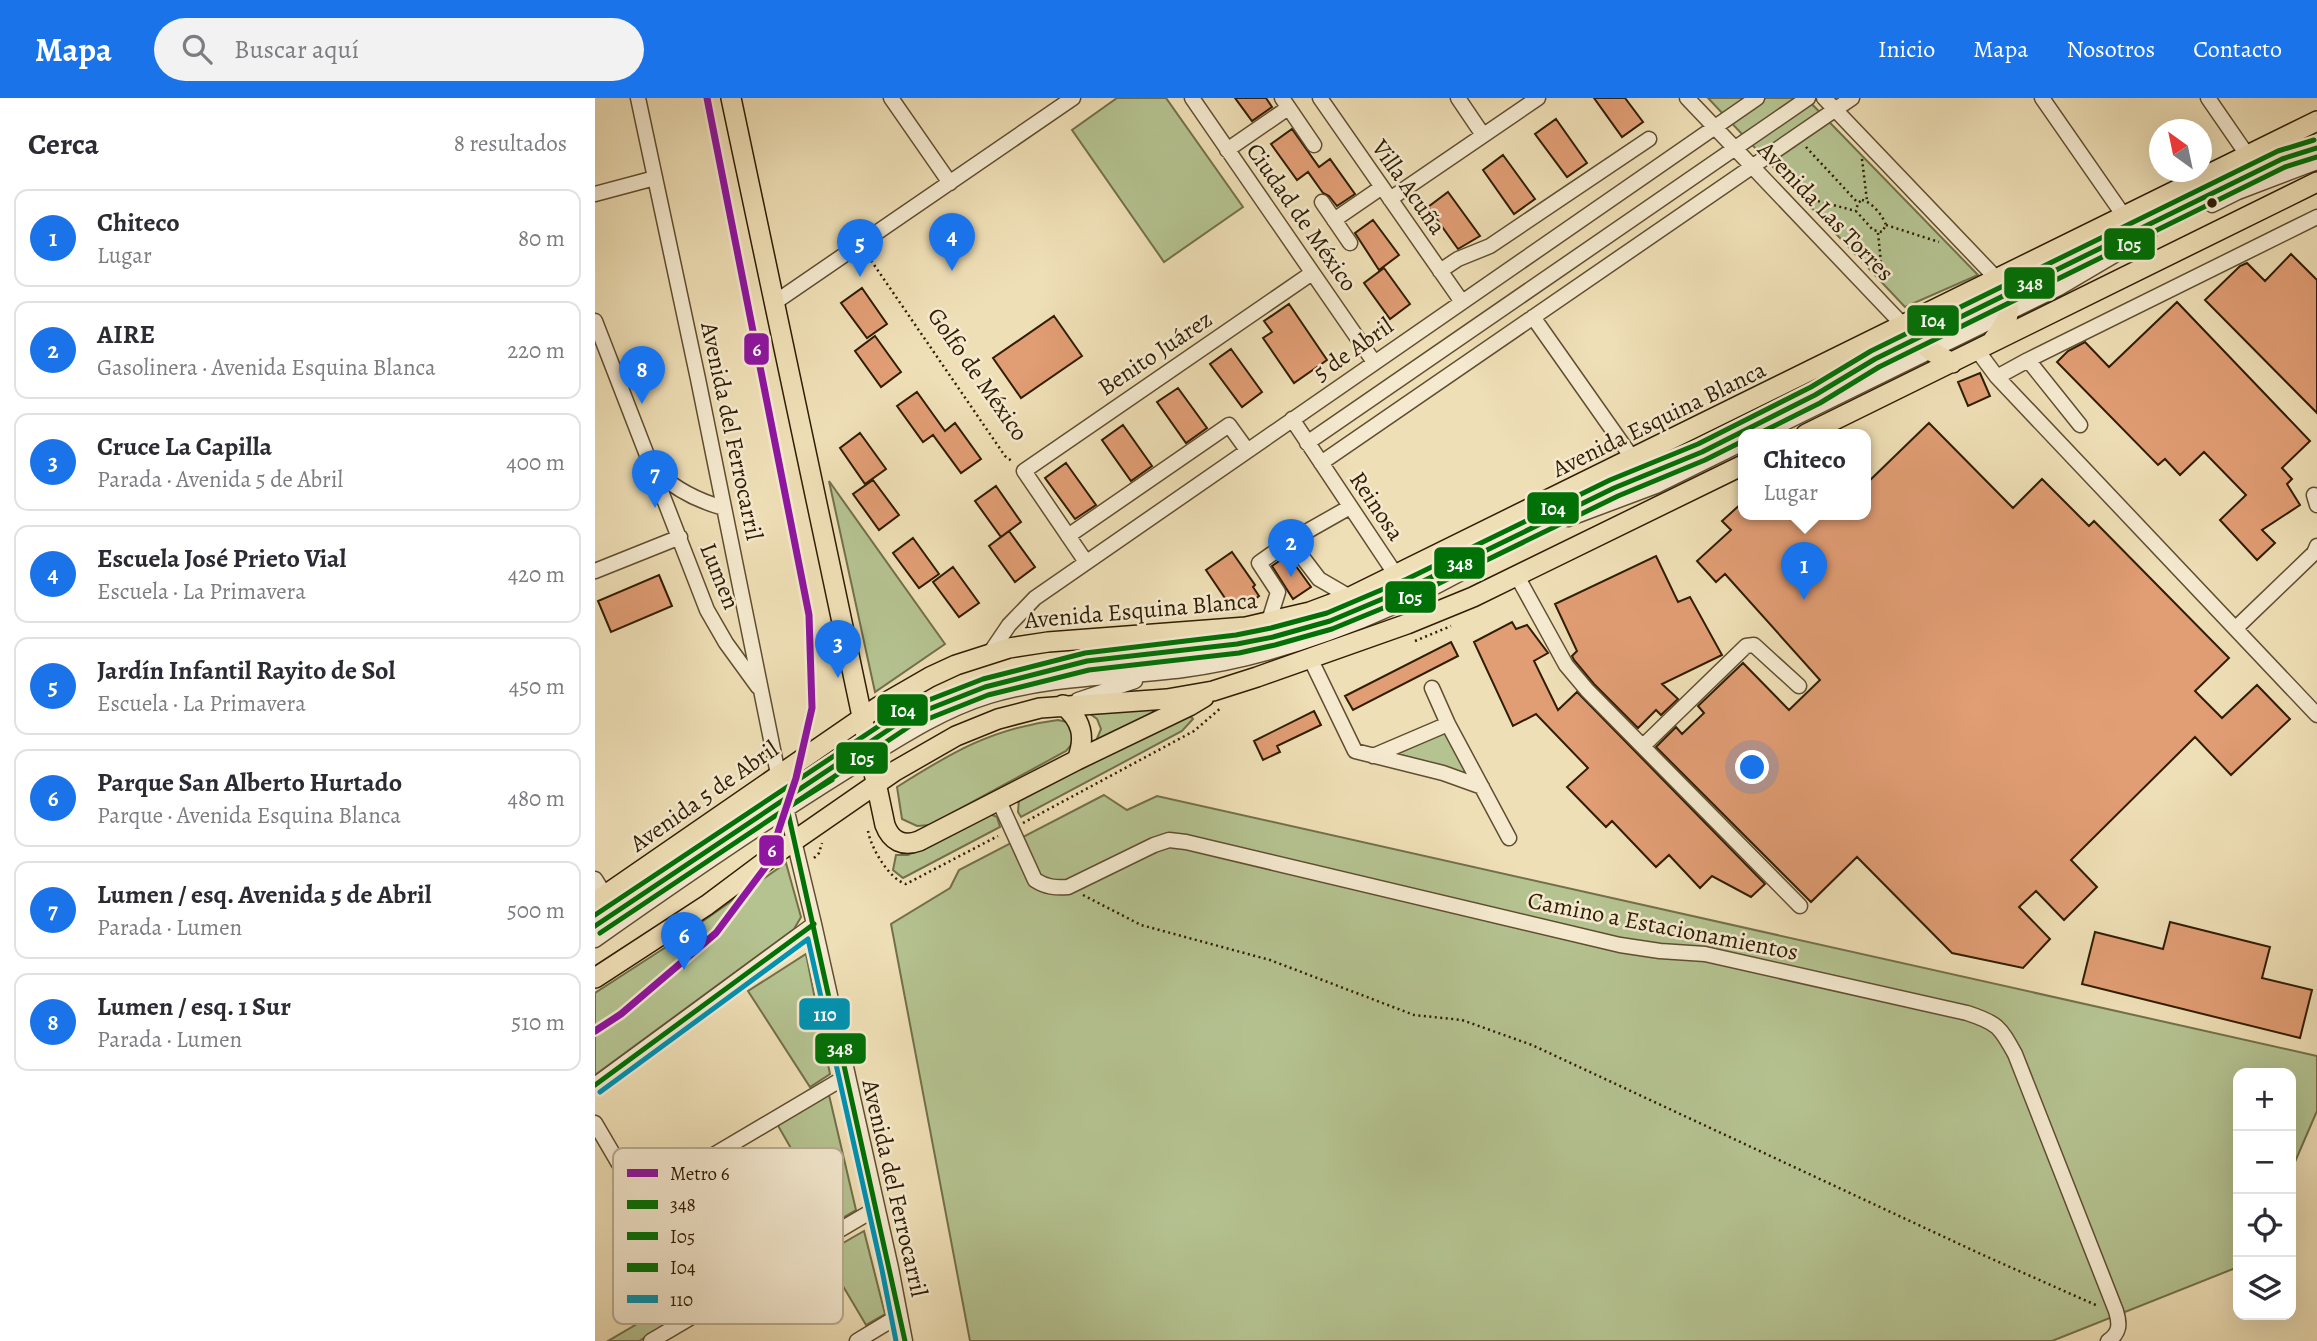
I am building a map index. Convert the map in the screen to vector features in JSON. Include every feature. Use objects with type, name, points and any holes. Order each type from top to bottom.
[{"type":"main road","points":[[731,98],[887,831],[897,841],[908,844],[919,842],[1077,760],[1189,706],[1213,691]]},
{"type":"main road","name":"Avenida Esquina Blanca","points":[[990,653],[1048,642],[1202,632],[1268,624],[1350,597],[1903,325],[2004,295],[2124,216],[2317,121]]},
{"type":"main road","points":[[1816,429],[2317,182]]},
{"type":"main road","points":[[1984,347],[2002,328],[2004,295]]},
{"type":"main road","points":[[1903,325],[1924,345],[1952,363]]},
{"type":"main road","points":[[595,978],[708,905],[877,783],[914,759],[978,726],[1018,713],[1063,705],[1155,701],[1213,691],[1437,613],[1738,467]]},
{"type":"main road","name":"Avenida 5 de Abril","points":[[598,892],[715,819],[862,718],[930,677],[990,653]]},
{"type":"main road","points":[[1063,705],[1076,718],[1082,730],[1083,742],[1077,760]]},
{"type":"street","name":"Avenida del Ferrocarril","points":[[638,98],[778,774]]},
{"type":"street","points":[[891,98],[950,183]]},
{"type":"street","name":"Ciudad de México","points":[[1192,98],[1374,362]]},
{"type":"street","name":"Villa Acuña","points":[[1320,98],[1461,302]]},
{"type":"street","points":[[1458,98],[1483,135]]},
{"type":"street","points":[[1334,220],[1386,193],[1483,135],[1538,98]]},
{"type":"street","name":"Avenida Las Torres","points":[[1687,98],[1903,325]]},
{"type":"street","name":"5 de Abril","points":[[990,653],[1004,631],[1035,598],[1757,98]]},
{"type":"street","points":[[1307,443],[1808,98]]},
{"type":"street","points":[[1824,98],[1966,247],[2004,295]]},
{"type":"street","points":[[1321,463],[1852,98]]},
{"type":"street","points":[[2042,98],[2124,216]]},
{"type":"street","points":[[2208,98],[2248,156]]},
{"type":"street","points":[[775,303],[1070,99]]},
{"type":"street","points":[[1227,150],[1285,103],[1314,145]]},
{"type":"street","points":[[1440,271],[1490,246],[1649,139]]},
{"type":"street","points":[[1771,429],[1924,345],[2004,295],[2282,159],[2317,148]]},
{"type":"street","points":[[2004,295],[2059,288],[2150,235],[2238,192],[2317,162]]},
{"type":"street","points":[[595,194],[655,178]]},
{"type":"street","points":[[1322,202],[1350,243]]},
{"type":"street","points":[[1997,377],[2317,217]]},
{"type":"street","name":"Benito Juárez","points":[[1024,471],[1313,273]]},
{"type":"street","points":[[1533,317],[1633,459]]},
{"type":"street","name":"Lumen","points":[[595,321],[714,623],[761,691]]},
{"type":"street","points":[[1749,429],[1875,359],[1924,345]]},
{"type":"street","points":[[1984,347],[1997,377],[2317,715]]},
{"type":"street","points":[[2028,360],[2080,425]]},
{"type":"street","name":"Reinosa","points":[[1292,419],[1396,575]]},
{"type":"street","points":[[1068,536],[1229,425],[1247,450]]},
{"type":"street","points":[[869,750],[906,718],[1000,682],[1087,661],[1237,644],[1301,630],[1349,613],[1411,587],[1604,492],[1738,434]]},
{"type":"street","points":[[595,926],[869,750],[958,707],[992,695],[1053,683],[1185,670],[1245,657],[1358,622],[1414,598],[1549,527],[1655,486],[1738,445]]},
{"type":"street","name":"Lumen","points":[[654,468],[666,480],[693,498],[725,508]]},
{"type":"street","name":"Golfo de México","points":[[1024,471],[1086,562]]},
{"type":"street","points":[[1268,624],[1278,592],[1259,563],[1290,541],[1350,507]]},
{"type":"street","points":[[595,571],[681,537]]},
{"type":"street","points":[[1290,541],[1319,579],[1350,597]]},
{"type":"street","points":[[2236,628],[2314,553],[2317,546]]},
{"type":"street","points":[[1517,576],[1566,665],[1587,690],[1800,906]]},
{"type":"street","points":[[1643,746],[1746,646],[1754,645],[1799,686]]},
{"type":"street","points":[[1310,658],[1355,751],[1443,773],[1482,787]]},
{"type":"street","points":[[1063,705],[1159,672]]},
{"type":"street","points":[[1432,688],[1448,724],[1509,838]]},
{"type":"street","points":[[1373,756],[1448,724]]},
{"type":"street","points":[[778,774],[795,841]]},
{"type":"street","points":[[999,801],[1035,880],[1054,888],[1068,887]]},
{"type":"street","points":[[595,940],[786,803]]},
{"type":"street","points":[[638,896],[715,819]]},
{"type":"street","name":"Avenida del Ferrocarril","points":[[795,841],[905,1341]]},
{"type":"street","name":"Camino a Estacionamientos","points":[[1068,887],[1154,845],[1169,841],[1185,842],[1620,945],[1705,954],[1967,1013],[1990,1021],[2004,1034],[2015,1055],[2118,1315]]},
{"type":"street","points":[[595,1085],[814,924]]},
{"type":"street","points":[[725,1148],[847,1076]]},
{"type":"street","points":[[595,1124],[613,1155]]},
{"type":"street","points":[[843,1228],[877,1208]]},
{"type":"street","points":[[857,1341],[900,1315]]},
{"type":"street","points":[[2108,1341],[2119,1326],[2118,1315]]},
{"type":"street","points":[[651,1341],[680,1324]]},
{"type":"path","points":[[1859,135],[1867,201],[1887,225],[1954,246],[1966,247]]},
{"type":"path","points":[[1797,136],[1858,202]]},
{"type":"path","points":[[1775,190],[1856,211],[1868,226],[1878,233],[1884,287],[1882,303]]},
{"type":"path","points":[[1858,202],[1867,201]]},
{"type":"path","points":[[1856,211],[1858,202]]},
{"type":"path","points":[[1878,233],[1887,225]]},
{"type":"path","name":"Golfo de México","points":[[860,244],[1005,456],[1024,471]]},
{"type":"path","points":[[1068,887],[1142,925],[1270,960],[1414,1015],[1462,1020],[1532,1045],[2118,1315]]},
{"type":"green space","points":[[1117,98],[1166,98],[1243,207],[1164,262],[1072,130]]},
{"type":"green space","points":[[1708,98],[1806,98],[1978,275],[1905,307]]},
{"type":"green space","points":[[829,481],[945,644],[875,692]]},
{"type":"green space","points":[[1154,708],[1154,714],[1096,741],[1101,729],[1097,719],[1089,713]]},
{"type":"green space","points":[[1186,711],[1193,719],[1182,731],[1021,817],[1018,812],[1019,798]]},
{"type":"green space","points":[[1058,720],[1071,723],[1073,743],[1066,751],[930,825],[917,826],[902,819],[897,787],[936,763],[993,735]]},
{"type":"green space","points":[[1445,732],[1471,775],[1392,756]]},
{"type":"green space","points":[[1104,795],[1127,810],[1157,796],[2317,1056],[2317,1111],[2296,1159],[2296,1068],[2233,1068],[2233,1269],[2052,1341],[970,1341],[891,924],[950,888],[959,870]]},
{"type":"green space","points":[[988,813],[997,817],[1000,827],[903,878],[893,870],[896,855],[908,855]]},
{"type":"green space","points":[[786,863],[801,917],[794,929],[595,1075],[595,993]]},
{"type":"green space","points":[[806,954],[830,1074],[810,1087],[748,991]]},
{"type":"green space","points":[[829,1095],[841,1148],[791,1148],[777,1124]]},
{"type":"green space","points":[[843,1155],[856,1210],[843,1218]]},
{"type":"green space","points":[[864,1231],[885,1314],[866,1325],[843,1286],[843,1243]]},
{"type":"green space","points":[[637,1324],[668,1324],[639,1341],[608,1341]]},
{"type":"building","points":[[1235,98],[1266,98],[1272,107],[1252,121]]},
{"type":"building","points":[[1594,98],[1625,98],[1643,122],[1622,137]]},
{"type":"building","points":[[1556,119],[1587,163],[1567,177],[1535,134]]},
{"type":"building","points":[[1292,129],[1319,167],[1330,159],[1355,194],[1337,206],[1323,193],[1308,172],[1297,180],[1271,144]]},
{"type":"building","points":[[1503,155],[1535,199],[1514,214],[1483,170]]},
{"type":"building","points":[[1448,192],[1480,236],[1458,249],[1428,207]]},
{"type":"building","points":[[1373,220],[1399,255],[1379,270],[1355,233]]},
{"type":"building","points":[[2291,254],[2317,280],[2317,413],[2205,300],[2240,266],[2247,263],[2265,281]]},
{"type":"building","points":[[1384,268],[1410,304],[1390,319],[1364,283]]},
{"type":"building","points":[[862,288],[887,324],[867,338],[841,303]]},
{"type":"building","points":[[2177,302],[2310,441],[2282,468],[2292,479],[2287,484],[2300,505],[2262,530],[2275,543],[2257,560],[2220,520],[2246,495],[2204,452],[2180,475],[2165,459],[2158,465],[2057,362],[2068,351],[2085,342],[2109,367]]},
{"type":"building","points":[[1289,304],[1327,360],[1294,383],[1263,338],[1272,332],[1264,321]]},
{"type":"building","points":[[1054,316],[1082,356],[1021,398],[993,358]]},
{"type":"building","points":[[875,336],[901,372],[881,387],[855,351]]},
{"type":"building","points":[[1231,349],[1262,392],[1242,407],[1210,364]]},
{"type":"building","points":[[1980,373],[1990,396],[1968,406],[1958,382]]},
{"type":"building","points":[[1178,388],[1207,428],[1186,443],[1157,402]]},
{"type":"building","points":[[917,392],[945,431],[955,423],[981,459],[961,473],[933,435],[923,442],[897,406]]},
{"type":"building","points":[[1929,423],[2013,508],[2042,479],[2089,526],[2094,521],[2229,658],[2195,691],[2222,718],[2257,685],[2290,719],[2231,775],[2195,737],[2071,860],[2097,887],[2064,920],[2036,891],[2019,907],[2050,939],[2023,968],[1952,953],[1857,857],[1811,902],[1656,747],[1676,727],[1682,734],[1704,713],[1698,706],[1743,663],[1789,710],[1820,680],[1725,574],[1716,582],[1697,561],[1731,530],[1722,521],[1738,507],[1738,520],[1871,520],[1871,479]]},
{"type":"building","points":[[1123,425],[1152,466],[1131,481],[1102,440]]},
{"type":"building","points":[[860,433],[886,469],[865,484],[840,448]]},
{"type":"building","points":[[1066,463],[1096,505],[1075,519],[1045,478]]},
{"type":"building","points":[[873,480],[899,515],[879,530],[853,494]]},
{"type":"building","points":[[996,486],[1021,522],[1001,537],[975,501]]},
{"type":"building","points":[[1009,531],[1035,567],[1015,582],[989,546]]},
{"type":"building","points":[[913,538],[939,574],[919,588],[893,553]]},
{"type":"building","points":[[1232,552],[1255,585],[1253,587],[1259,596],[1247,605],[1243,599],[1231,607],[1206,570]]},
{"type":"building","points":[[1288,555],[1311,587],[1293,599],[1272,566]]},
{"type":"building","points":[[1656,556],[1678,602],[1690,597],[1722,655],[1662,684],[1678,699],[1661,715],[1656,710],[1638,728],[1574,660],[1572,656],[1577,651],[1555,604]]},
{"type":"building","points":[[953,567],[979,603],[959,617],[933,582]]},
{"type":"building","points":[[659,575],[672,606],[611,632],[598,601]]},
{"type":"building","points":[[1512,622],[1516,629],[1527,625],[1548,653],[1534,661],[1558,710],[1577,692],[1765,884],[1751,897],[1712,876],[1700,888],[1669,855],[1656,867],[1612,821],[1606,827],[1567,787],[1588,768],[1536,714],[1513,726],[1474,642]]},
{"type":"building","points":[[1451,642],[1458,656],[1353,710],[1345,696]]},
{"type":"building","points":[[1314,711],[1321,725],[1277,746],[1280,752],[1263,760],[1254,741]]},
{"type":"building","points":[[2170,922],[2270,947],[2262,978],[2312,990],[2300,1038],[2082,984],[2095,932],[2163,949]]},
{"type":"metro line","name":"6","points":[[595,1031],[621,1014],[716,933],[767,865],[796,778],[812,708],[809,615],[707,98]]},
{"type":"transit line","name":"I04","points":[[595,915],[903,710],[983,679],[1085,653],[1236,635],[1327,613],[1407,579],[1610,480],[1698,444],[1811,387],[1871,351],[2278,151],[2314,140]]},
{"type":"transit line","name":"348","points":[[1748,429],[1815,395],[1875,359],[2282,159],[2317,148]]},
{"type":"transit line","name":"I05","points":[[1768,429],[1820,403],[1879,367],[2285,167],[2317,157]]},
{"type":"transit line","name":"348","points":[[595,926],[906,718],[985,687],[1087,661],[1237,644],[1330,621],[1411,587],[1614,488],[1702,452],[1738,434]]},
{"type":"transit line","name":"I05","points":[[600,933],[910,726],[988,695],[1089,670],[1239,653],[1332,629],[1415,595],[1618,496],[1738,444]]},
{"type":"transit line","name":"348","points":[[832,780],[787,808],[905,1341]]},
{"type":"transit line","name":"348","points":[[595,1085],[814,924]]},
{"type":"transit line","name":"110","points":[[600,1092],[808,939],[896,1341]]},
{"type":"place","name":"Escuela José Prieto Vial","points":[[952,271]]},
{"type":"place","name":"Jardín Infantil Rayito de Sol","points":[[860,277]]},
{"type":"place","name":"Lumen / esq. 1 Sur","points":[[642,404]]},
{"type":"place","name":"Lumen / esq. Avenida 5 de Abril","points":[[655,508]]},
{"type":"place","name":"AIRE","points":[[1291,577]]},
{"type":"place","name":"Chiteco","points":[[1804,600]]},
{"type":"place","name":"Cruce La Capilla","points":[[838,678]]},
{"type":"place","name":"Parque San Alberto Hurtado","points":[[684,970]]}]
